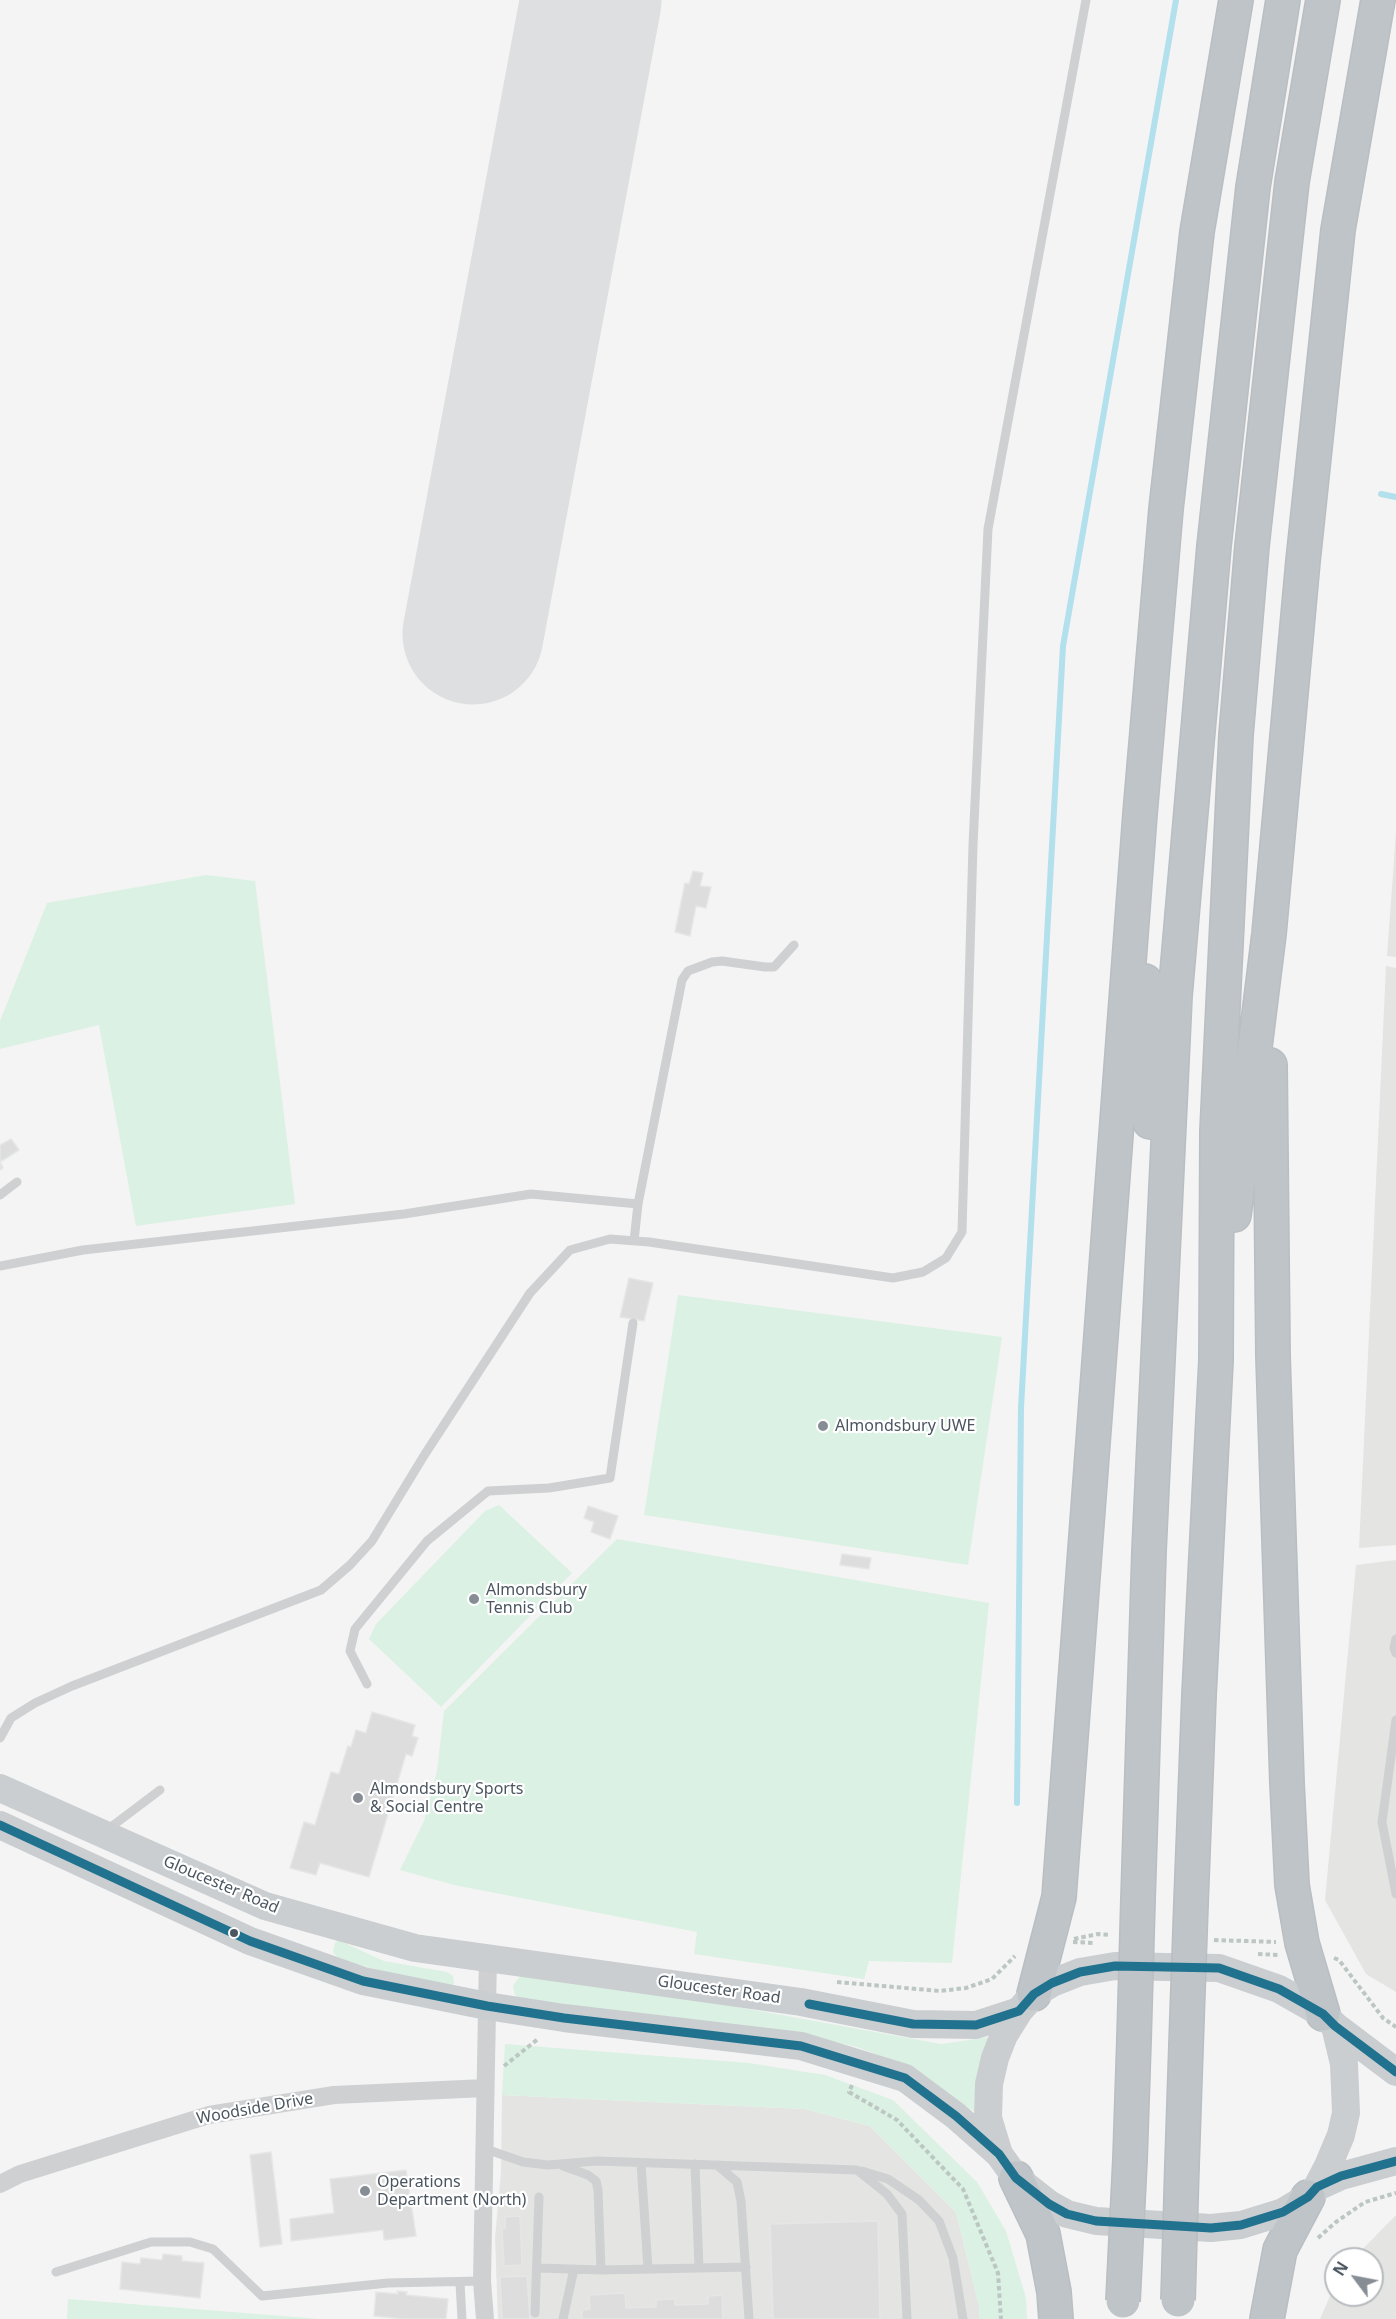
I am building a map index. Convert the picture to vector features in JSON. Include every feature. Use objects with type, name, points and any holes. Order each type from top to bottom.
[{"type":"highway","points":[[1027,2002],[1049,1938],[1059,1897],[1140,814],[1166,509],[1197,232],[1236,0]]},
{"type":"highway","points":[[1123,2310],[1157,1360],[1175,996],[1214,546],[1253,187],[1283,0]]},
{"type":"highway","points":[[1177,2310],[1198,1695],[1216,1360],[1217,1131],[1236,735],[1252,546],[1292,183],[1323,0]]},
{"type":"highway","points":[[1216,1360],[1269,934],[1303,561],[1338,230],[1378,0]]},
{"type":"highway","points":[[1140,814],[1157,1360]]},
{"type":"highway","points":[[1269,934],[1273,1356],[1287,1783],[1293,1885],[1302,1944],[1329,2020]]},
{"type":"highway","points":[[1007,2166],[1043,2234],[1054,2292],[1056,2319]]},
{"type":"highway","points":[[1267,2319],[1281,2250],[1313,2192]]},
{"type":"main road","name":"Gloucester Road","points":[[0,1788],[265,1906],[415,1948],[488,1956],[801,2002],[913,2024],[976,2025],[1027,2002],[1052,1983],[1080,1972],[1115,1966],[1219,1968],[1279,1989],[1329,2020]]},
{"type":"main road","points":[[0,1825],[250,1941],[363,1981],[487,2006],[564,2018],[801,2046],[905,2078],[956,2116],[1049,2204],[1067,2214],[1096,2221],[1211,2228],[1241,2225],[1283,2212],[1341,2176],[1396,2161]]},
{"type":"main road","points":[[1007,2166],[988,2118],[989,2084],[995,2058],[1004,2035],[1027,2002]]},
{"type":"main road","points":[[1329,2020],[1396,2072]]},
{"type":"main road","points":[[1313,2192],[1341,2135],[1346,2113],[1344,2064],[1329,2020]]},
{"type":"street","points":[[485,2319],[482,2281],[483,2148],[488,1956]]},
{"type":"street","name":"Woodside Drive","points":[[0,2184],[20,2174],[209,2115],[334,2095],[485,2084]]},
{"type":"lane","points":[[0,1738],[11,1718],[34,1703],[72,1686],[321,1590],[350,1565],[372,1541],[530,1293],[570,1250],[610,1239],[634,1241],[763,1257],[894,1278],[923,1272],[946,1258],[962,1232],[973,845],[988,529],[1086,0]]},
{"type":"lane","points":[[634,1241],[638,1204],[682,980],[688,971],[712,962],[722,961],[765,968],[774,967],[794,945]]},
{"type":"lane","points":[[0,1195],[17,1182]]},
{"type":"lane","points":[[0,1266],[83,1250],[404,1214],[531,1194],[638,1204]]},
{"type":"lane","points":[[367,1684],[350,1651],[355,1629],[427,1541],[489,1491],[549,1488],[610,1478],[633,1323]]},
{"type":"lane","points":[[1396,1639],[1394,1648],[1396,1653]]},
{"type":"lane","points":[[1396,1720],[1382,1822],[1396,1894]]},
{"type":"lane","points":[[102,1834],[160,1790]]},
{"type":"lane","points":[[483,2148],[523,2162],[561,2165],[586,2161],[857,2170],[888,2179],[919,2200],[939,2221],[952,2258],[962,2302],[963,2319]]},
{"type":"lane","points":[[641,2163],[648,2269]]},
{"type":"lane","points":[[695,2164],[699,2268]]},
{"type":"lane","points":[[561,2165],[588,2175],[596,2181],[601,2270]]},
{"type":"lane","points":[[717,2165],[737,2182],[741,2201],[749,2319]]},
{"type":"lane","points":[[857,2170],[887,2194],[902,2214],[907,2319]]},
{"type":"lane","points":[[536,2313],[539,2197]]},
{"type":"lane","points":[[56,2272],[151,2241],[190,2242],[213,2249],[262,2296],[388,2283],[482,2281]]},
{"type":"lane","points":[[538,2268],[601,2270],[746,2267]]},
{"type":"lane","points":[[563,2319],[574,2269]]},
{"type":"lane","points":[[460,2283],[462,2319]]},
{"type":"path","points":[[833,1982],[939,1991],[966,1988],[992,1979],[1032,1936],[1049,1938]]},
{"type":"path","points":[[1339,1960],[1383,2018],[1396,2027]]},
{"type":"path","points":[[485,2084],[564,2018]]},
{"type":"path","points":[[860,2065],[849,2092],[897,2120],[963,2189],[999,2273],[1001,2319]]},
{"type":"path","points":[[1281,2250],[1310,2250],[1317,2238],[1365,2202],[1396,2193]]},
{"type":"shaded area","points":[[1396,832],[1396,957],[1387,956]]},
{"type":"shaded area","points":[[1386,966],[1396,968],[1396,1545],[1359,1548]]},
{"type":"shaded area","points":[[1396,1560],[1396,1992],[1366,1974],[1325,1900],[1356,1565]]},
{"type":"shaded area","points":[[502,2095],[805,2109],[870,2126],[956,2212],[979,2306],[980,2319],[498,2319],[495,2238],[501,2172]]},
{"type":"shaded area","points":[[1396,2215],[1396,2319],[1320,2319],[1325,2307],[1384,2307],[1384,2247],[1365,2247]]},
{"type":"green space","points":[[206,875],[255,881],[295,1204],[136,1226],[99,1025],[0,1049],[0,1021],[47,903]]},
{"type":"green space","name":"Almondsbury UWE","points":[[678,1295],[1002,1337],[968,1565],[644,1515]]},
{"type":"green space","name":"Almondsbury Tennis Club","points":[[499,1505],[572,1573],[441,1707],[369,1639],[376,1624],[485,1511]]},
{"type":"green space","points":[[617,1539],[989,1603],[952,1963],[869,1961],[864,1979],[694,1954],[697,1932],[454,1885],[400,1870],[424,1821],[437,1771],[444,1711]]},
{"type":"green space","points":[[338,1940],[384,1961],[447,1972],[453,1976],[454,1984],[448,1989],[338,1959],[333,1952]]},
{"type":"green space","points":[[520,1976],[677,1996],[941,2044],[990,2037],[978,2114],[907,2066],[857,2047],[803,2035],[524,2001],[515,1995],[513,1986]]},
{"type":"green space","points":[[505,2044],[749,2063],[825,2075],[893,2100],[977,2182],[1006,2231],[1026,2298],[1027,2319],[980,2319],[979,2306],[956,2212],[870,2126],[805,2109],[502,2095]]},
{"type":"green space","points":[[68,2299],[320,2319],[67,2319]]},
{"type":"building","points":[[693,871],[703,873],[700,886],[711,887],[706,908],[696,906],[690,936],[675,932],[685,883],[689,884]]},
{"type":"building","points":[[11,1139],[19,1150],[0,1162],[0,1145]]},
{"type":"building","points":[[629,1278],[653,1283],[644,1321],[620,1317]]},
{"type":"building","points":[[588,1506],[618,1516],[610,1539],[591,1532],[594,1522],[584,1518]]},
{"type":"building","points":[[842,1554],[871,1558],[869,1569],[840,1565]]},
{"type":"building","name":"Almondsbury Sports & Social Centre","points":[[372,1712],[415,1725],[412,1736],[418,1738],[412,1756],[406,1754],[369,1877],[320,1863],[316,1875],[290,1868],[304,1822],[315,1825],[331,1772],[339,1774],[356,1730],[366,1733]]},
{"type":"building","points":[[271,2152],[282,2244],[260,2247],[250,2155]]},
{"type":"building","points":[[406,2170],[416,2236],[384,2240],[383,2230],[291,2241],[290,2219],[334,2213],[330,2179]]},
{"type":"building","points":[[520,2216],[522,2265],[504,2266],[502,2229],[505,2228],[505,2217]]},
{"type":"building","points":[[878,2221],[880,2319],[773,2319],[770,2224]]},
{"type":"building","points":[[163,2254],[182,2256],[182,2261],[204,2263],[200,2298],[120,2289],[122,2262],[140,2264],[141,2258],[162,2260]]},
{"type":"building","points":[[527,2276],[530,2319],[502,2319],[500,2277]]},
{"type":"building","points":[[397,2291],[407,2292],[406,2295],[448,2299],[446,2319],[374,2316],[376,2292],[398,2294]]},
{"type":"building","points":[[625,2293],[626,2308],[656,2307],[656,2300],[675,2299],[675,2305],[708,2304],[708,2296],[722,2295],[723,2319],[582,2319],[582,2310],[590,2309],[589,2295]]},
{"type":"waterway","points":[[1017,1803],[1021,1408],[1063,646],[1176,0]]},
{"type":"waterway","points":[[1381,494],[1396,497]]},
{"type":"runway","points":[[473,634],[591,0]]},
{"type":"transit line","points":[[0,1825],[250,1941],[363,1981],[487,2006],[564,2018],[801,2046],[905,2078],[956,2116],[999,2154],[1016,2178],[1049,2204],[1067,2214],[1096,2221],[1211,2228],[1241,2225],[1283,2212],[1308,2197],[1317,2187],[1341,2176],[1396,2161]]},
{"type":"transit line","points":[[809,2004],[913,2024],[976,2025],[1019,2011],[1034,1994],[1052,1983],[1080,1972],[1115,1966],[1219,1968],[1279,1989],[1323,2014],[1335,2026],[1396,2072]]},
{"type":"place","name":"Almondsbury UWE","points":[[823,1426]]},
{"type":"place","name":"Almondsbury Tennis Club","points":[[474,1599]]},
{"type":"place","name":"Almondsbury Sports & Social Centre","points":[[358,1798]]},
{"type":"place","name":"Operations Department (North)","points":[[365,2191]]}]
